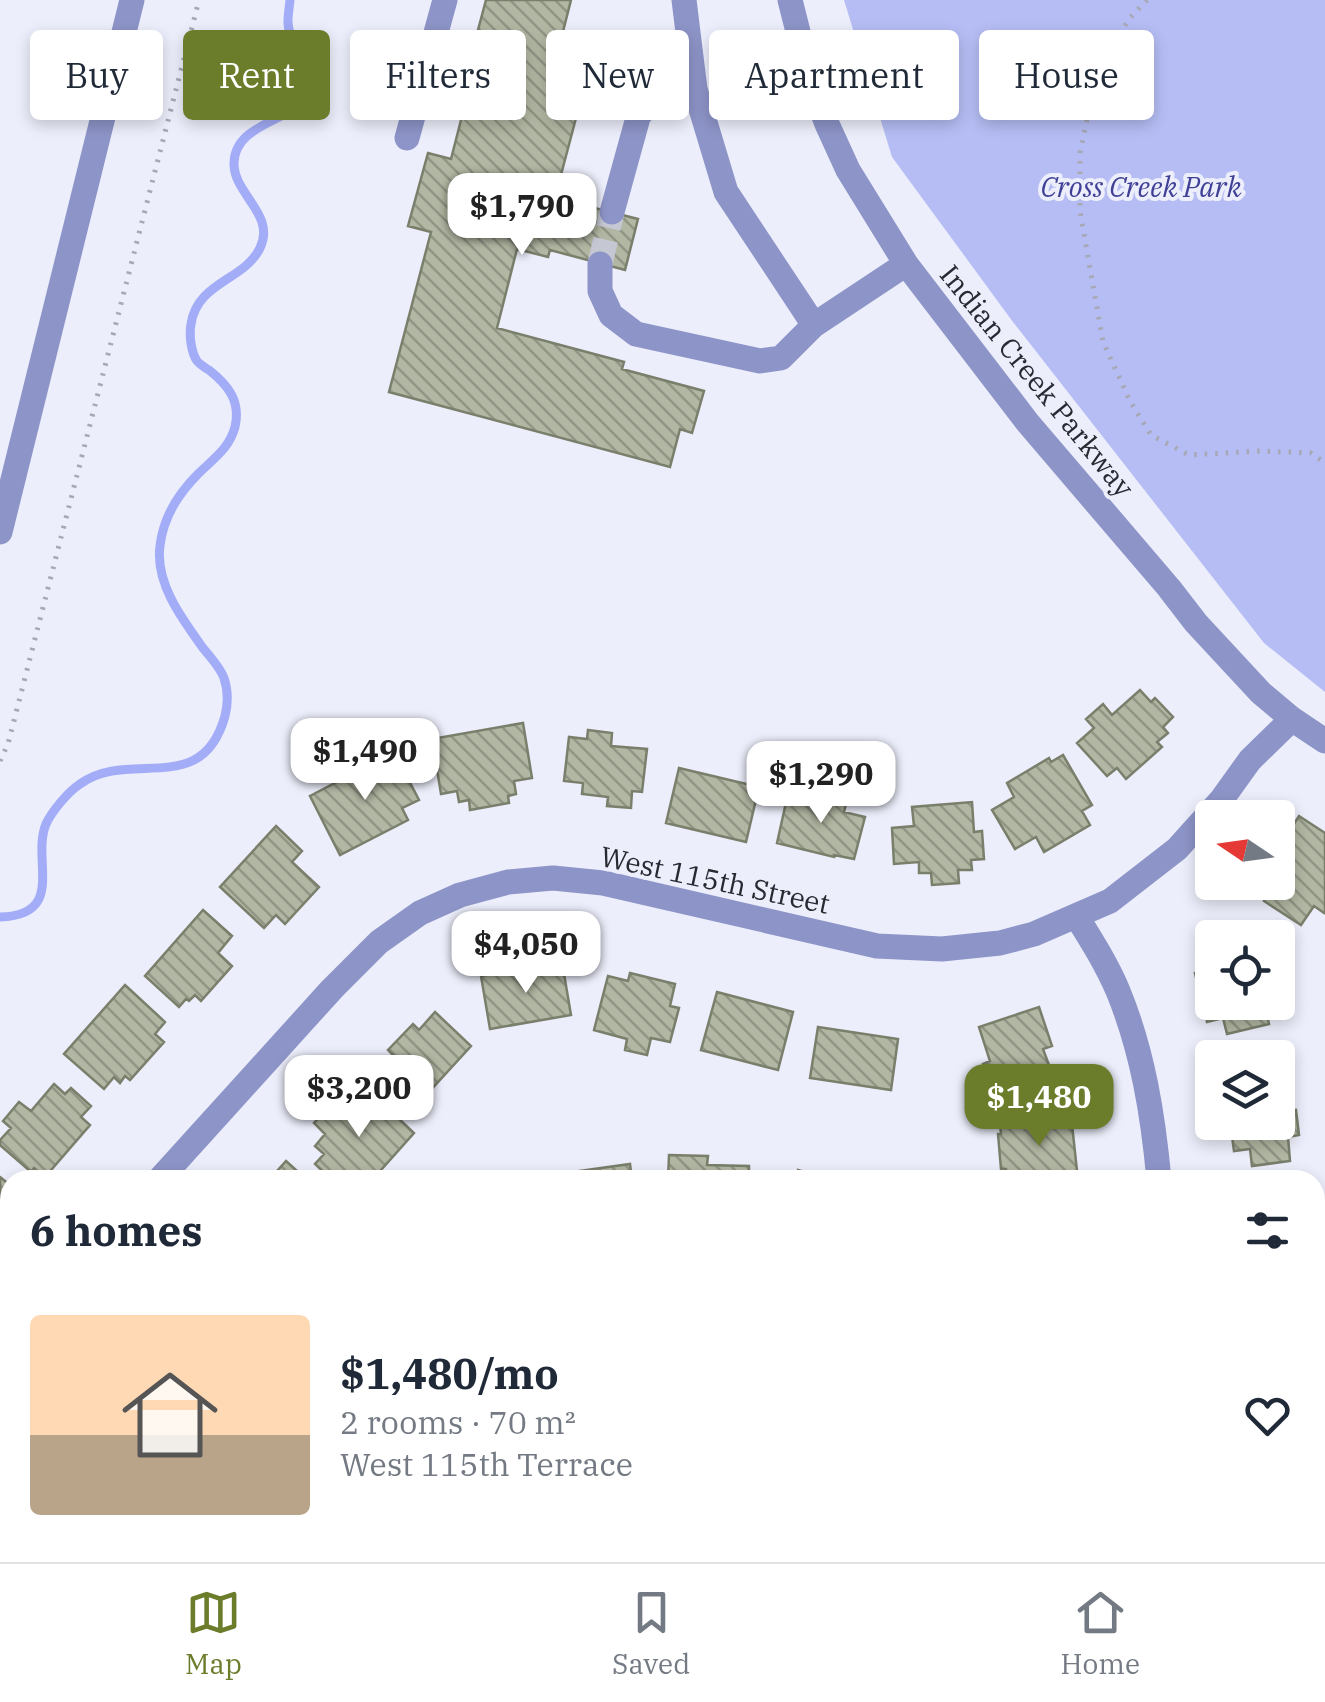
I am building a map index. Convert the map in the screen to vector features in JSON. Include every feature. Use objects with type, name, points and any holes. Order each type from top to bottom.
[{"type":"street","points":[[0,532],[132,0]]},
{"type":"street","points":[[408,138],[445,0]]},
{"type":"street","points":[[684,0],[696,89],[726,192],[814,325]]},
{"type":"street","name":"Indian Creek Parkway","points":[[790,0],[811,83],[827,124],[848,170],[906,264],[1028,423],[1196,624],[1262,694],[1325,741]]},
{"type":"street","points":[[612,212],[639,114],[656,100],[696,89]]},
{"type":"street","points":[[600,264],[600,290],[611,316],[636,334],[760,362],[781,358],[814,325],[906,264]]},
{"type":"street","name":"West 115th Street","points":[[168,1170],[378,942],[420,913],[460,895],[508,882],[553,878],[603,883],[876,946],[942,950],[1000,942],[1034,934],[1110,902],[1177,849],[1222,799],[1250,760],[1292,719]]},
{"type":"street","points":[[1077,917],[1106,965],[1134,1034],[1150,1104],[1158,1170]]},
{"type":"path","points":[[0,761],[8,744],[199,0]]},
{"type":"path","points":[[1147,0],[1128,20],[1095,81],[1080,153],[1080,211],[1103,342],[1130,401],[1151,435],[1190,455],[1294,452],[1311,454],[1325,462]]},
{"type":"green space","name":"Cross Creek Park","points":[[844,0],[1325,0],[1325,692],[1264,643],[1013,322],[892,157],[881,120],[959,120],[959,30],[853,30]]},
{"type":"building","points":[[486,0],[571,0],[563,30],[546,30],[546,120],[576,120],[557,190],[565,192],[563,200],[638,219],[625,270],[550,250],[548,257],[517,249],[497,328],[624,362],[622,369],[704,391],[692,433],[680,429],[670,467],[389,392],[431,232],[408,226],[428,153],[451,159],[461,120],[526,120],[526,30],[478,30]]},
{"type":"building","points":[[1140,690],[1151,702],[1155,698],[1173,717],[1163,727],[1168,733],[1157,742],[1162,747],[1126,779],[1117,768],[1107,776],[1077,743],[1094,728],[1086,719],[1103,704],[1112,715]]},
{"type":"building","points":[[523,723],[532,778],[514,781],[516,794],[508,796],[509,803],[470,810],[469,800],[459,802],[457,791],[441,794],[432,739]]},
{"type":"building","points":[[588,730],[612,733],[611,746],[647,749],[642,792],[632,791],[631,808],[607,806],[608,797],[582,794],[583,783],[564,781],[569,737],[587,739]]},
{"type":"building","points":[[394,752],[419,800],[402,808],[408,820],[340,855],[310,796]]},
{"type":"building","points":[[1063,755],[1092,805],[1082,811],[1090,825],[1044,852],[1036,837],[1015,849],[992,810],[1014,797],[1007,783],[1049,758],[1051,762]]},
{"type":"building","points":[[679,768],[759,787],[746,842],[666,823]]},
{"type":"building","points":[[809,790],[847,800],[844,812],[865,817],[854,859],[777,843],[787,798],[806,803]]},
{"type":"building","points":[[972,802],[974,832],[982,831],[984,859],[971,860],[972,870],[958,870],[959,883],[932,885],[931,873],[919,873],[919,862],[894,864],[892,828],[914,826],[912,807]]},
{"type":"building","points":[[1299,816],[1325,833],[1325,911],[1314,906],[1301,925],[1264,901],[1295,900],[1295,822]]},
{"type":"building","points":[[276,826],[302,851],[292,862],[319,887],[285,924],[276,915],[264,928],[220,887]]},
{"type":"building","points":[[203,910],[232,936],[218,953],[232,966],[201,1001],[195,995],[179,1007],[145,976]]},
{"type":"building","points":[[562,962],[571,1015],[490,1029],[481,976]]},
{"type":"building","points":[[630,973],[675,984],[670,1006],[679,1008],[670,1042],[651,1038],[647,1055],[625,1050],[627,1039],[594,1030],[608,976],[628,981]]},
{"type":"building","points":[[125,985],[165,1022],[155,1034],[164,1042],[130,1080],[125,1076],[120,1083],[114,1077],[104,1089],[64,1054]]},
{"type":"building","points":[[717,992],[793,1012],[778,1070],[701,1050]]},
{"type":"building","points":[[1039,1007],[1052,1046],[1043,1049],[1049,1065],[1040,1069],[1047,1089],[1005,1104],[1001,1092],[993,1095],[983,1064],[990,1061],[979,1027]]},
{"type":"building","points":[[435,1012],[471,1046],[417,1105],[379,1070],[393,1055],[388,1050],[413,1024],[419,1030]]},
{"type":"building","points":[[1224,1020],[1268,1020],[1269,1024],[1227,1034]]},
{"type":"building","points":[[818,1027],[898,1039],[891,1090],[810,1078]]},
{"type":"building","points":[[54,1084],[65,1094],[71,1088],[91,1106],[81,1117],[90,1125],[51,1170],[29,1170],[0,1145],[11,1128],[3,1121],[19,1102],[31,1111]]},
{"type":"building","points":[[375,1096],[414,1133],[381,1170],[321,1170],[315,1164],[324,1154],[315,1146],[325,1134],[314,1123],[336,1099],[348,1111],[356,1103],[363,1109]]},
{"type":"building","points":[[1295,1110],[1296,1110],[1299,1135],[1295,1136]]},
{"type":"building","points":[[1071,1115],[1077,1170],[1001,1169],[1000,1123]]},
{"type":"building","points":[[1232,1140],[1288,1140],[1290,1161],[1252,1166],[1250,1149],[1234,1151]]},
{"type":"building","points":[[669,1155],[708,1156],[707,1165],[749,1166],[749,1170],[668,1170]]},
{"type":"building","points":[[286,1161],[296,1170],[278,1170]]},
{"type":"building","points":[[630,1164],[631,1170],[586,1170]]},
{"type":"waterway","points":[[0,917],[21,914],[33,907],[40,896],[46,824],[70,792],[100,774],[163,768],[200,757],[214,741],[225,716],[224,678],[172,600],[162,573],[160,546],[168,516],[178,498],[225,448],[235,427],[236,409],[231,394],[193,353],[191,324],[202,299],[253,259],[264,236],[259,215],[236,176],[236,151],[253,132],[300,105],[311,86],[311,58],[289,28],[290,0]]},
{"type":"tunnel","points":[[600,264],[612,212]]}]
